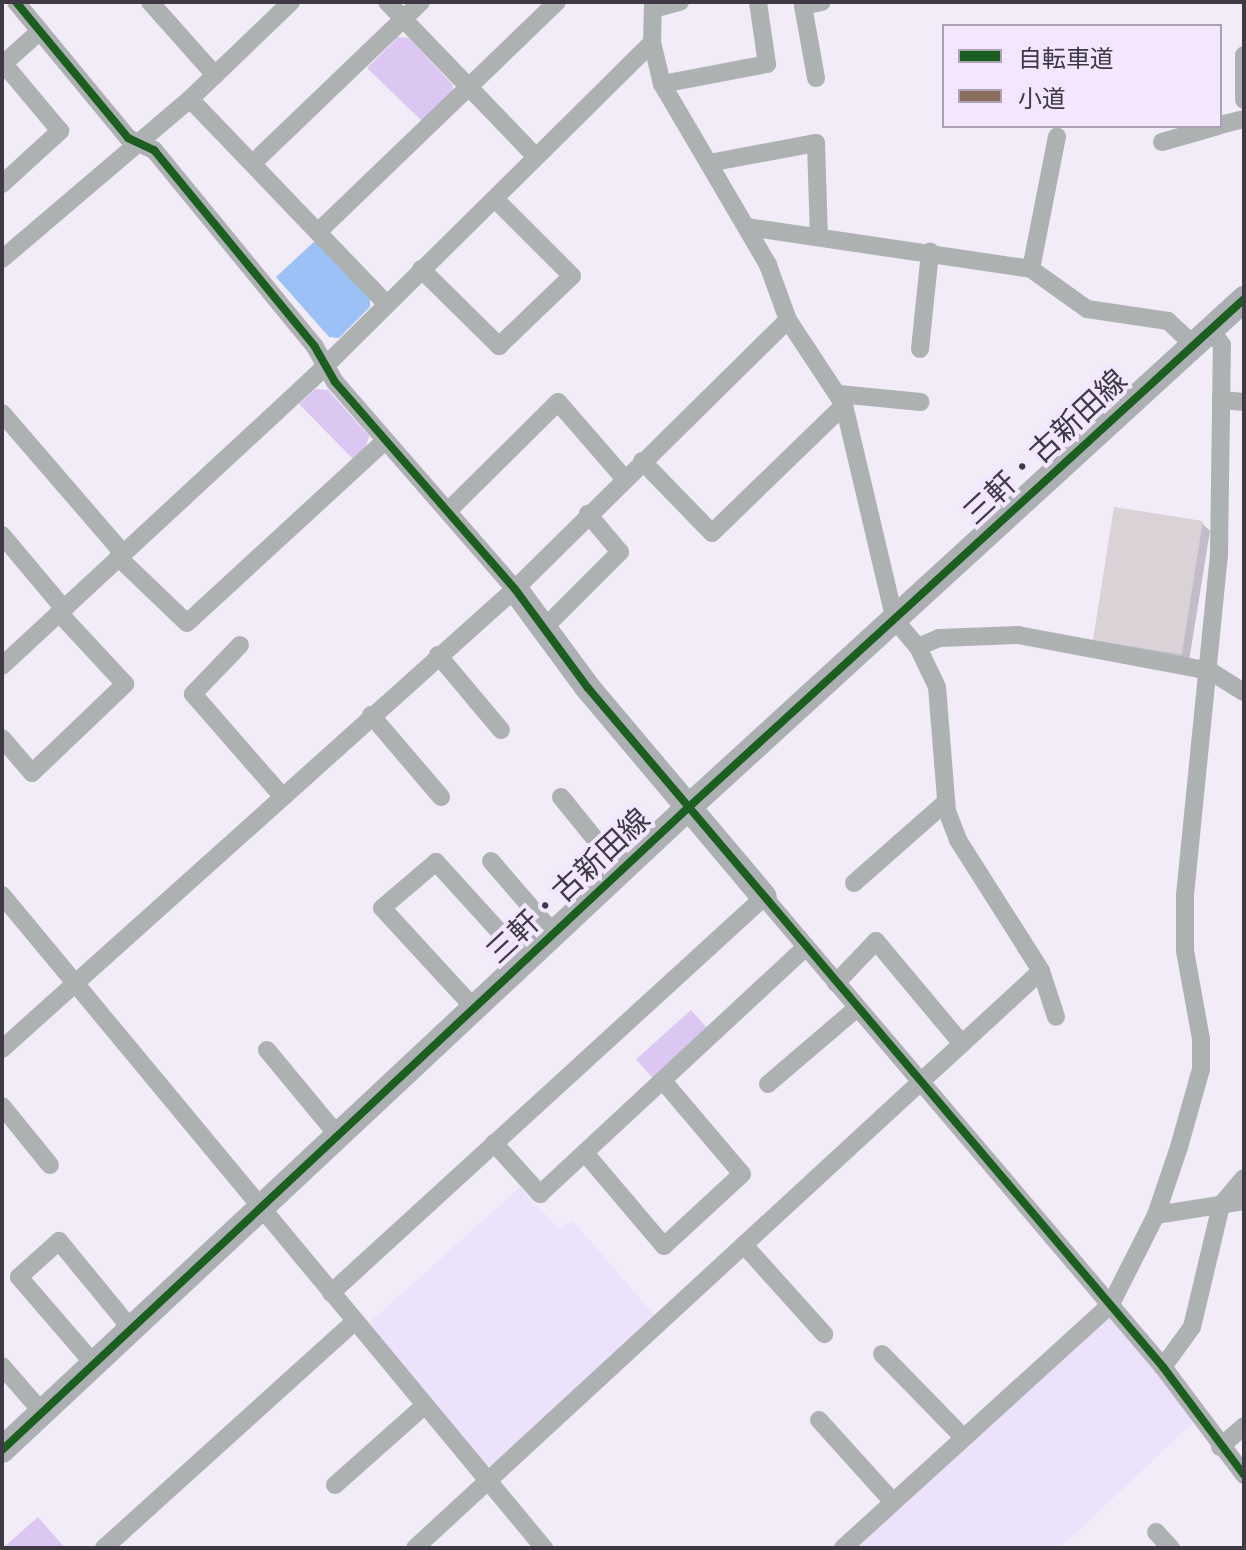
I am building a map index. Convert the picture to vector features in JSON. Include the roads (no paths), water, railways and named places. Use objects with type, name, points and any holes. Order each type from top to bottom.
[{"type":"street","points":[[16,2],[136,143],[154,150],[385,441],[515,589],[543,629],[805,948],[1111,1304],[1244,1475]]},
{"type":"street","points":[[150,2],[215,75]]},
{"type":"street","points":[[2,259],[190,99],[291,2]]},
{"type":"street","points":[[387,2],[535,156]]},
{"type":"street","points":[[253,163],[421,2]]},
{"type":"street","points":[[320,230],[557,2]]},
{"type":"street","points":[[680,2],[653,5],[652,42],[662,84],[747,227],[788,320],[842,400],[895,620],[918,647],[937,687],[946,802],[958,840],[1041,971],[1056,1017]]},
{"type":"street","points":[[662,84],[767,64],[758,2]]},
{"type":"street","points":[[816,78],[803,6],[822,2]]},
{"type":"street","points":[[2,184],[60,131],[3,64],[40,31]]},
{"type":"street","points":[[4,660],[61,611],[325,364],[652,42]]},
{"type":"street","points":[[1244,55],[1244,100]]},
{"type":"street","points":[[190,99],[320,230],[385,302]]},
{"type":"street","points":[[1222,125],[1244,119]]},
{"type":"street","points":[[1162,142],[1212,128]]},
{"type":"street","points":[[1031,269],[1057,137]]},
{"type":"street","points":[[709,163],[816,143],[819,237]]},
{"type":"street","points":[[421,269],[499,346],[572,276],[495,199]]},
{"type":"street","points":[[747,227],[1031,269],[1087,309],[1168,321],[1222,345],[1219,554],[1210,671],[1185,895],[1185,951],[1201,1039],[1201,1069],[1156,1215],[1111,1304],[843,1548]]},
{"type":"street","points":[[920,349],[930,252]]},
{"type":"street","name":"三軒・古新田線","points":[[2,1450],[690,806],[1244,299]]},
{"type":"street","points":[[2,1049],[515,589],[624,478],[788,320]]},
{"type":"street","points":[[642,461],[712,533],[842,400],[921,402]]},
{"type":"street","points":[[1221,400],[1244,402]]},
{"type":"street","points":[[448,511],[558,402],[624,478]]},
{"type":"street","points":[[2,413],[121,555],[187,623],[385,441]]},
{"type":"street","points":[[543,629],[620,552],[588,514]]},
{"type":"street","points":[[2,535],[61,611],[125,684],[32,773],[2,738]]},
{"type":"street","points":[[918,647],[939,638],[1018,635],[1210,671],[1244,692]]},
{"type":"street","points":[[240,645],[193,694],[282,796]]},
{"type":"street","points":[[438,655],[501,730]]},
{"type":"street","points":[[371,715],[441,797]]},
{"type":"street","points":[[561,797],[621,871]]},
{"type":"street","points":[[854,883],[946,802]]},
{"type":"street","points":[[491,861],[554,934]]},
{"type":"street","points":[[475,1009],[382,908],[436,862],[526,961]]},
{"type":"street","points":[[331,1293],[764,897]]},
{"type":"street","points":[[6,908],[544,1548]]},
{"type":"street","points":[[836,983],[876,941],[962,1044]]},
{"type":"street","points":[[494,1143],[540,1194],[805,948]]},
{"type":"street","points":[[415,1548],[924,1083],[1041,971]]},
{"type":"street","points":[[768,1084],[857,1008]]},
{"type":"street","points":[[267,1050],[339,1137]]},
{"type":"street","points":[[585,1153],[664,1246],[742,1174],[663,1081]]},
{"type":"street","points":[[2,1106],[50,1165]]},
{"type":"street","points":[[1163,1367],[1192,1327],[1221,1205],[1244,1178]]},
{"type":"street","points":[[1156,1215],[1244,1201]]},
{"type":"street","points":[[94,1364],[19,1277],[59,1241],[132,1330]]},
{"type":"street","points":[[744,1245],[824,1334]]},
{"type":"street","points":[[104,1548],[355,1321]]},
{"type":"street","points":[[882,1354],[964,1438]]},
{"type":"street","points":[[2,1366],[42,1412]]},
{"type":"street","points":[[335,1485],[425,1405]]},
{"type":"street","points":[[819,1420],[893,1502]]},
{"type":"street","points":[[1220,1447],[1244,1426]]},
{"type":"street","points":[[1156,1532],[1171,1548]]},
{"type":"water","points":[[317,239],[370,296],[370,307],[339,338],[329,337],[276,277]]}]
